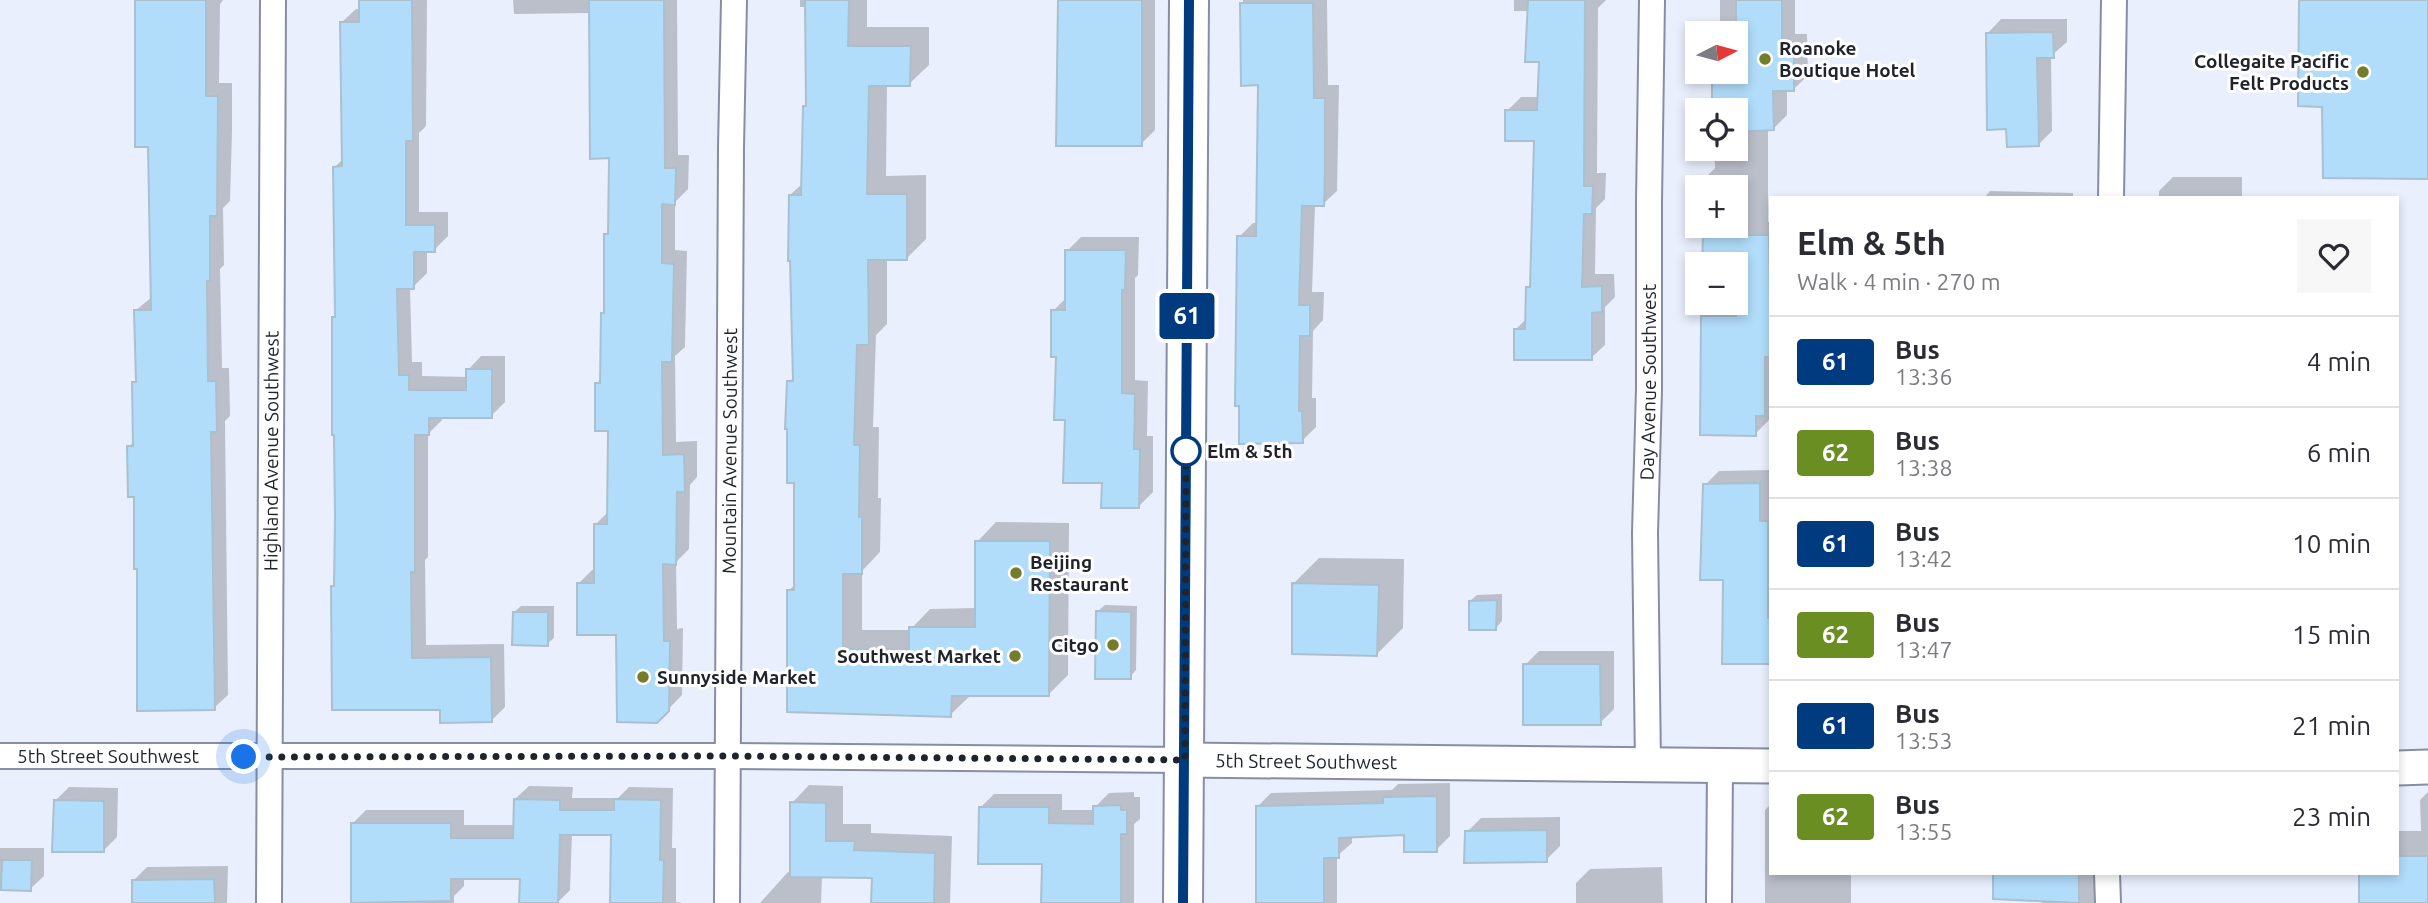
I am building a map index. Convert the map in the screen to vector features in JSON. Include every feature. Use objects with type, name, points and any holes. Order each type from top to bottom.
[{"type":"main road","points":[[1183,903],[1189,0]]},
{"type":"street","name":"Highland Avenue Southwest","points":[[269,903],[273,0]]},
{"type":"street","name":"Mountain Avenue Southwest","points":[[727,903],[734,0]]},
{"type":"street","name":"Day Avenue Southwest","points":[[1648,765],[1645,533],[1649,389],[1648,202],[1652,0]]},
{"type":"street","points":[[2111,196],[2114,0]]},
{"type":"street","name":"5th Street Southwest","points":[[0,756],[728,756],[1769,766]]},
{"type":"street","points":[[1719,903],[1720,765]]},
{"type":"street","points":[[2399,768],[2428,767]]},
{"type":"street","points":[[2108,875],[2108,903]]},
{"type":"building","points":[[135,0],[206,0],[206,96],[218,96],[217,216],[210,216],[210,281],[207,281],[208,381],[216,381],[217,432],[211,432],[215,710],[137,711],[137,569],[134,569],[134,497],[128,497],[127,446],[133,446],[132,382],[136,382],[134,310],[151,310],[148,147],[135,147]]},
{"type":"building","points":[[359,0],[412,0],[413,141],[406,141],[406,225],[435,225],[435,252],[414,252],[414,289],[397,289],[399,375],[409,375],[409,390],[466,390],[466,369],[492,369],[492,418],[429,418],[429,435],[415,435],[415,572],[411,572],[412,658],[491,657],[492,722],[440,723],[440,710],[332,710],[331,586],[334,586],[335,517],[332,435],[332,317],[335,317],[333,167],[342,166],[340,22],[359,22]]},
{"type":"building","points":[[589,0],[664,0],[665,168],[676,168],[675,205],[662,204],[662,263],[674,264],[672,362],[662,362],[663,455],[684,454],[685,492],[677,492],[676,565],[663,564],[664,641],[670,641],[669,711],[657,723],[617,722],[616,635],[577,635],[577,583],[594,583],[594,524],[607,524],[608,431],[595,431],[595,383],[600,383],[609,158],[590,159]]},
{"type":"building","points":[[805,0],[849,0],[848,46],[911,46],[910,86],[869,86],[867,194],[907,194],[907,260],[868,260],[869,345],[857,345],[854,445],[860,445],[859,517],[862,517],[862,574],[843,574],[843,649],[909,650],[909,627],[975,627],[975,541],[1050,541],[1049,696],[952,696],[951,717],[787,712],[787,590],[794,590],[794,483],[787,483],[785,429],[787,381],[793,381],[788,261],[789,195],[801,195],[803,106],[806,106]]},
{"type":"building","points":[[1058,0],[1142,0],[1142,146],[1056,146]]},
{"type":"building","points":[[1528,0],[1585,0],[1584,186],[1593,186],[1592,214],[1584,214],[1582,287],[1602,286],[1602,312],[1592,313],[1592,360],[1514,360],[1514,329],[1525,329],[1526,287],[1530,287],[1534,141],[1505,141],[1505,110],[1537,110],[1539,62],[1525,62]]},
{"type":"building","points":[[1736,0],[1782,0],[1782,47],[1794,47],[1794,91],[1773,91],[1774,130],[1748,131],[1748,98],[1712,98],[1712,84],[1748,84],[1748,21],[1736,21]]},
{"type":"building","name":"Collegaite Pacific Felt Products","points":[[2299,0],[2428,0],[2428,179],[2323,178],[2322,107],[2298,106]]},
{"type":"building","points":[[1240,3],[1313,3],[1314,98],[1325,98],[1325,167],[1324,206],[1302,206],[1299,305],[1310,305],[1310,336],[1300,336],[1299,411],[1302,411],[1303,443],[1239,444],[1239,406],[1235,406],[1237,236],[1256,236],[1258,85],[1241,86]]},
{"type":"building","points":[[2053,32],[2054,58],[2037,58],[2039,146],[2007,147],[2006,129],[1987,130],[1986,33]]},
{"type":"building","points":[[1769,235],[1769,357],[1765,357],[1765,416],[1756,416],[1756,436],[1700,435],[1701,316],[1748,315],[1748,252],[1702,252],[1703,238]]},
{"type":"building","points":[[1065,250],[1126,250],[1125,290],[1122,290],[1122,393],[1135,394],[1134,449],[1140,449],[1139,508],[1101,508],[1102,483],[1063,483],[1065,420],[1054,420],[1056,357],[1051,357],[1051,310],[1065,310]]},
{"type":"building","points":[[1760,483],[1760,521],[1768,521],[1769,664],[1722,664],[1723,580],[1700,580],[1703,484]]},
{"type":"building","points":[[1292,583],[1379,585],[1377,656],[1292,654]]},
{"type":"building","points":[[1497,600],[1496,630],[1469,630],[1469,601]]},
{"type":"building","name":"Citgo","points":[[1096,611],[1131,612],[1131,679],[1095,679]]},
{"type":"building","points":[[513,612],[548,612],[548,646],[512,645]]},
{"type":"building","points":[[1523,664],[1600,664],[1601,725],[1523,725]]},
{"type":"building","points":[[1437,796],[1437,852],[1404,852],[1404,835],[1339,838],[1339,858],[1324,858],[1324,903],[1256,903],[1256,806],[1383,803],[1383,797]]},
{"type":"building","points":[[514,799],[560,800],[560,810],[614,810],[614,799],[661,800],[660,860],[664,860],[663,903],[610,903],[611,835],[560,835],[558,903],[519,903],[520,879],[451,879],[451,901],[351,903],[351,823],[451,823],[451,838],[513,838]]},
{"type":"building","points":[[54,800],[104,801],[104,852],[52,852]]},
{"type":"building","points":[[790,802],[826,803],[826,841],[855,841],[854,850],[935,853],[934,903],[871,903],[872,878],[790,877]]},
{"type":"building","points":[[1121,805],[1121,810],[1127,810],[1127,834],[1121,834],[1121,903],[1041,903],[1042,864],[978,864],[979,807],[1049,807],[1049,823],[1093,824],[1093,806]]},
{"type":"building","points":[[1547,830],[1547,862],[1464,863],[1465,831]]},
{"type":"building","points":[[2399,856],[2428,856],[2428,903],[2359,903],[2359,875],[2399,875]]},
{"type":"building","points":[[2,860],[32,860],[31,891],[1,890]]},
{"type":"building","points":[[1993,875],[2079,875],[2079,903],[1993,899]]},
{"type":"building","points":[[214,879],[215,903],[132,903],[132,880]]},
{"type":"bus line","name":"61","points":[[1183,903],[1189,0]]},
{"type":"place","name":"Roanoke Boutique Hotel","points":[[1765,59]]},
{"type":"place","name":"Collegaite Pacific Felt Products","points":[[2363,72]]},
{"type":"place","name":"Elm & 5th","points":[[1186,451]]},
{"type":"place","name":"Beijing Restaurant","points":[[1016,573]]},
{"type":"place","name":"Citgo","points":[[1113,645]]},
{"type":"place","name":"Southwest Market","points":[[1015,656]]},
{"type":"place","name":"Sunnyside Market","points":[[643,677]]},
{"type":"route","points":[[244,757],[728,756],[1185,760],[1186,451]]}]
